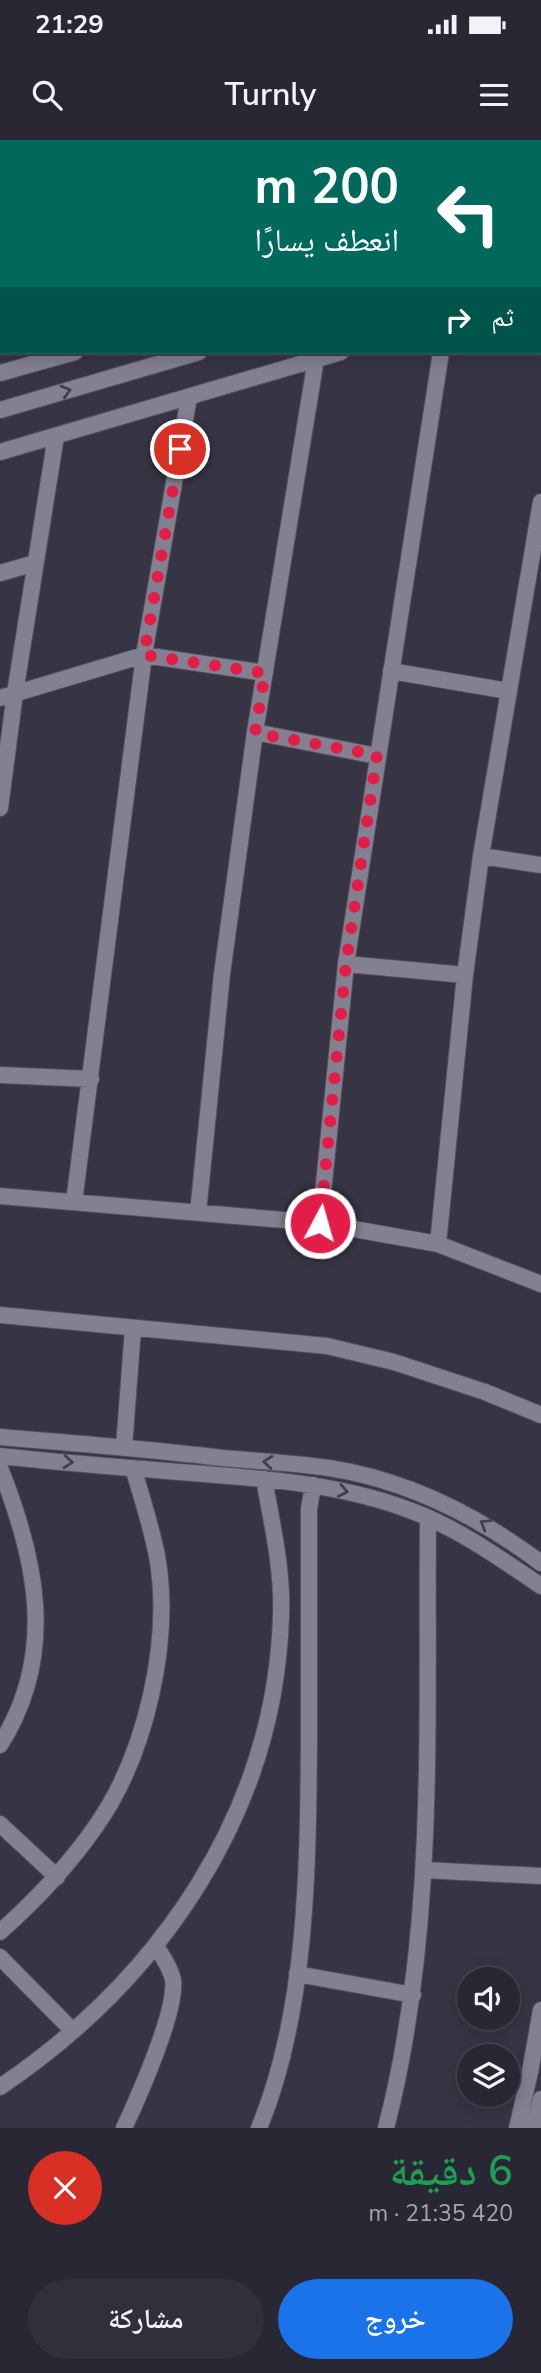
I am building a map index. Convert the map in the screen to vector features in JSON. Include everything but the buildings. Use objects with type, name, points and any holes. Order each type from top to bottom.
[{"type":"street","points":[[0,373],[68,354]]},
{"type":"street","points":[[0,410],[192,354]]},
{"type":"street","points":[[0,452],[334,354]]},
{"type":"street","points":[[320,1223],[346,964],[441,354]]},
{"type":"street","points":[[198,1213],[222,974],[255,733],[316,359]]},
{"type":"street","points":[[74,1202],[144,655],[189,397]]},
{"type":"street","points":[[0,808],[7,695],[35,563],[56,436]]},
{"type":"street","points":[[438,1244],[465,975],[481,856],[541,502]]},
{"type":"street","points":[[0,573],[35,563]]},
{"type":"street","points":[[7,695],[144,655],[265,673]]},
{"type":"street","points":[[391,671],[508,691]]},
{"type":"street","points":[[255,733],[377,755]]},
{"type":"street","points":[[481,856],[541,865]]},
{"type":"street","points":[[346,964],[465,975]]},
{"type":"street","points":[[0,1075],[91,1079]]},
{"type":"street","points":[[0,1196],[320,1223],[438,1244],[541,1284]]},
{"type":"street","points":[[0,1315],[327,1346],[394,1362],[485,1392],[541,1415]]},
{"type":"street","points":[[124,1447],[133,1329]]},
{"type":"street","points":[[0,1437],[331,1468],[402,1487],[475,1518],[541,1563]]},
{"type":"street","points":[[0,1457],[264,1479],[313,1485],[366,1497],[428,1518],[456,1531],[541,1586]]},
{"type":"street","points":[[0,1468],[25,1538],[34,1581],[37,1625],[30,1674],[11,1727],[0,1745]]},
{"type":"street","points":[[0,1932],[57,1877],[98,1824],[127,1770],[148,1714],[156,1667],[161,1605],[157,1557],[133,1468]]},
{"type":"street","points":[[0,2087],[72,2030],[117,1988],[156,1946],[196,1889],[234,1821],[262,1745],[276,1670],[281,1615],[278,1552],[264,1479]]},
{"type":"street","points":[[259,2128],[278,2071],[297,1974],[309,1832],[309,1509],[313,1485]]},
{"type":"street","points":[[386,2128],[400,2075],[413,1995],[424,1870],[428,1518]]},
{"type":"street","points":[[0,1824],[57,1877]]},
{"type":"street","points":[[424,1870],[541,1876]]},
{"type":"street","points":[[124,2128],[142,2088],[171,1999],[173,1980],[156,1946]]},
{"type":"street","points":[[0,1956],[72,2030]]},
{"type":"street","points":[[297,1974],[413,1995]]},
{"type":"street","points":[[517,2128],[541,2010]]},
{"type":"street","points":[[533,2128],[541,2099]]},
{"type":"route","points":[[180,449],[144,655],[265,673],[255,733],[377,755],[346,964],[320,1223]]}]
